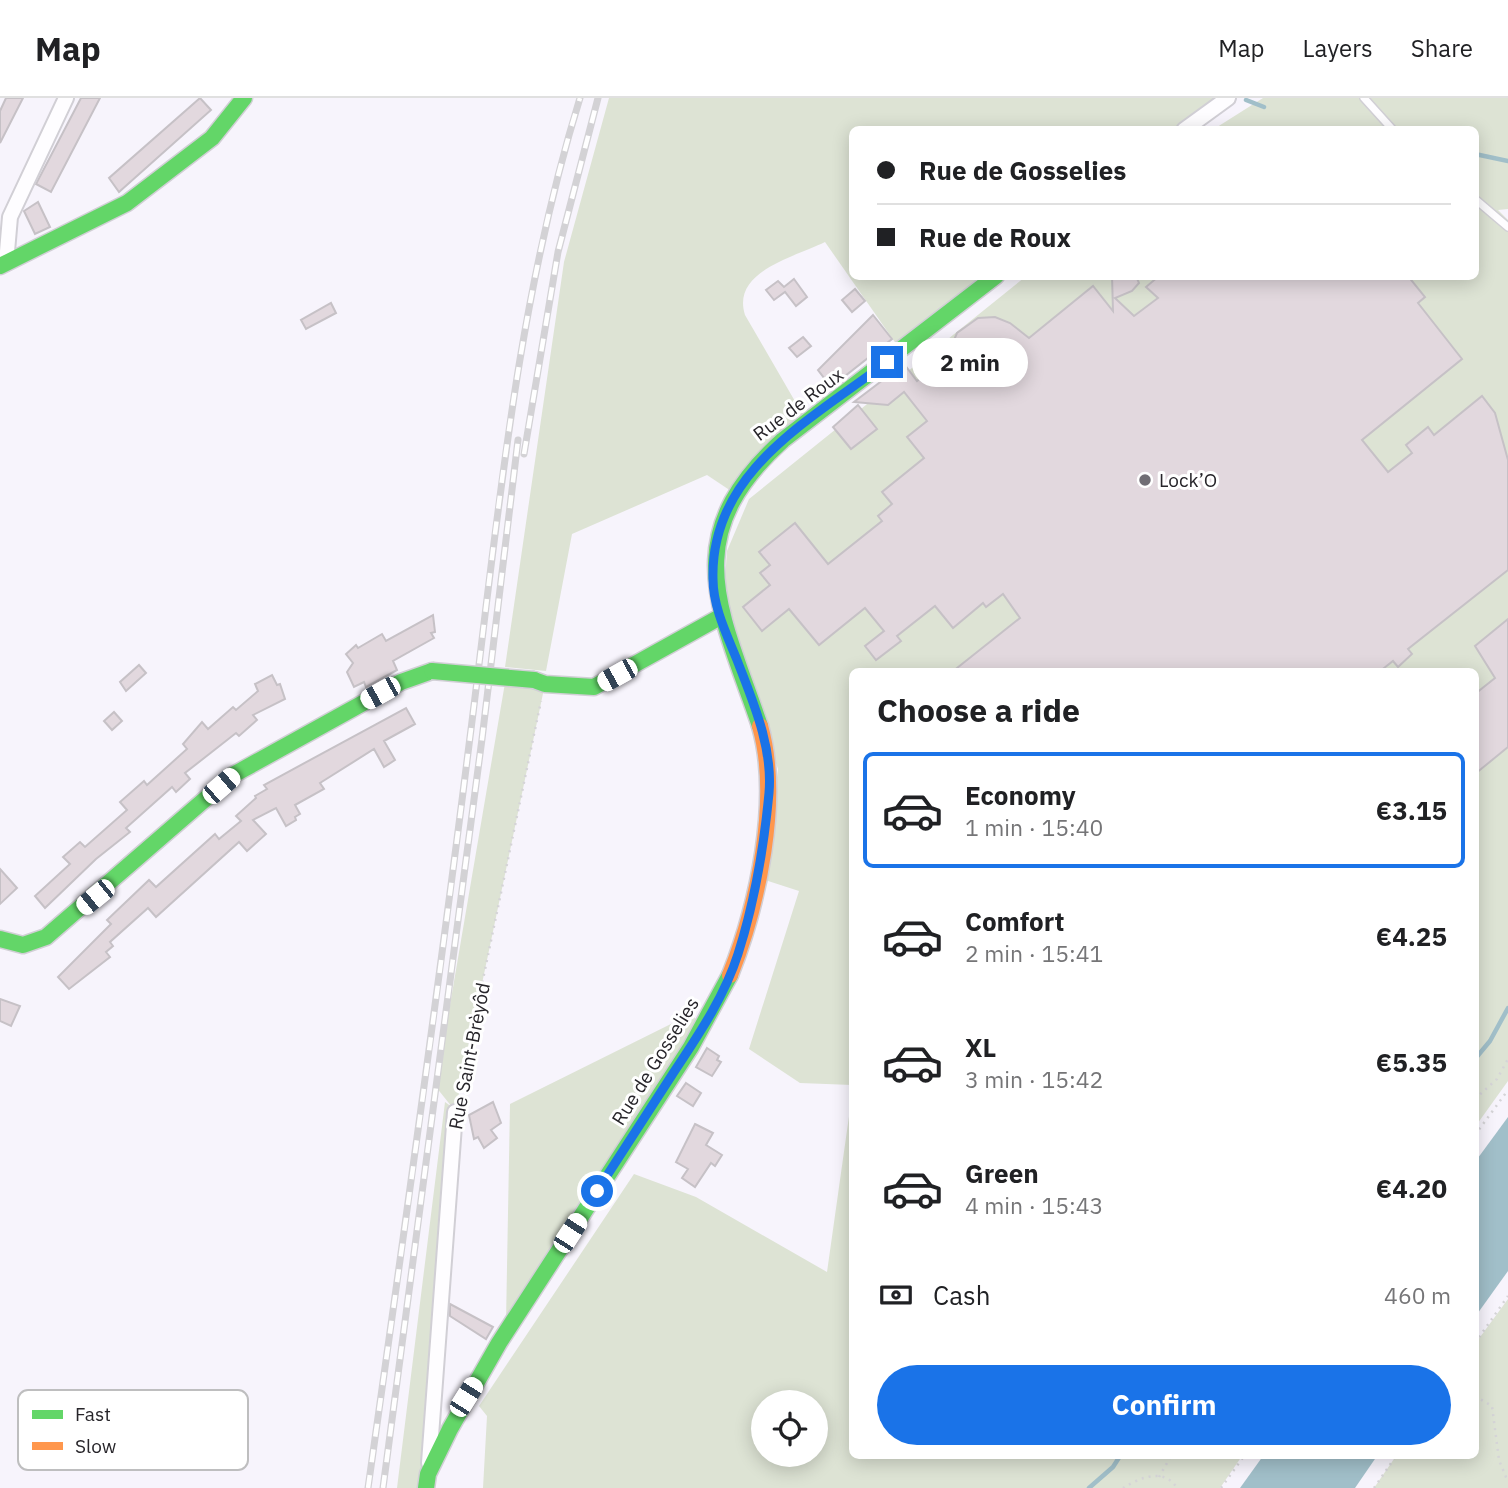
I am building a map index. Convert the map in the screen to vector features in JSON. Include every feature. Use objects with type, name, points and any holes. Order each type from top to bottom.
[{"type":"street","points":[[3,265],[10,217],[66,98]]},
{"type":"street","points":[[3,265],[127,203],[212,138],[244,98]]},
{"type":"street","points":[[1190,126],[1228,98]]},
{"type":"street","name":"Rue de Roux","points":[[720,617],[713,581],[718,538],[730,500],[756,463],[991,280]]},
{"type":"street","points":[[0,939],[23,945],[46,937],[233,775],[401,681],[432,671],[594,687],[720,617]]},
{"type":"street","name":"Rue de Gosselies","points":[[427,1481],[466,1397],[709,1018],[738,955],[755,883],[770,775],[756,711],[720,617]]},
{"type":"street","name":"Rue Saint-Brèyôd","points":[[427,1481],[455,1112]]},
{"type":"lane","points":[[1364,98],[1389,126]]},
{"type":"lane","points":[[1479,202],[1508,227]]},
{"type":"path","name":"Rue Saint-Brèyôd","points":[[455,1112],[539,682]]},
{"type":"path","points":[[1479,1095],[1497,1079],[1508,1059]]},
{"type":"path","points":[[1479,1130],[1508,1090]]},
{"type":"path","points":[[1479,1337],[1508,1296]]},
{"type":"path","points":[[1479,1398],[1492,1406],[1499,1460],[1508,1482]]},
{"type":"path","points":[[1159,1476],[1169,1459]]},
{"type":"path","points":[[1220,1488],[1242,1459]]},
{"type":"path","points":[[1374,1488],[1394,1459]]},
{"type":"path","points":[[1123,1488],[1142,1476],[1159,1476],[1174,1483],[1177,1488]]},
{"type":"green space","points":[[609,98],[1227,98],[1185,126],[849,126],[849,276],[825,242],[768,268],[747,287],[743,300],[745,315],[807,422],[731,491],[707,475],[572,534],[546,671],[505,667],[564,262]]},
{"type":"green space","points":[[1263,98],[1508,98],[1508,209],[1498,210],[1508,220],[1508,1081],[1479,1121],[1479,668],[849,668],[849,1085],[800,1083],[749,1049],[799,891],[765,880],[778,769],[723,608],[727,551],[749,499],[1021,280],[1479,280],[1479,126],[1219,126]]},
{"type":"green space","points":[[852,280],[977,280],[899,348]]},
{"type":"green space","points":[[506,677],[545,684],[455,1112],[419,1488],[397,1488],[445,1102],[452,1107],[436,1087]]},
{"type":"green space","points":[[691,1014],[704,1027],[506,1322],[510,1104]]},
{"type":"green space","points":[[849,1116],[849,1459],[1240,1459],[1220,1488],[483,1488],[487,1416],[479,1406],[634,1174],[696,1197],[827,1272]]},
{"type":"green space","points":[[1508,1299],[1508,1488],[1374,1488],[1394,1459],[1479,1459],[1479,1339]]},
{"type":"water","points":[[1508,1117],[1508,1271],[1479,1311],[1479,1157]]},
{"type":"water","points":[[1261,1459],[1375,1459],[1355,1488],[1240,1488]]},
{"type":"building","points":[[6,98],[23,98],[0,143],[0,111]]},
{"type":"building","points":[[81,98],[100,98],[51,192],[36,184]]},
{"type":"building","points":[[200,98],[211,110],[119,192],[109,178]]},
{"type":"building","points":[[38,202],[50,227],[35,234],[24,211]]},
{"type":"building","points":[[794,279],[807,297],[796,306],[785,292],[774,300],[766,290],[778,281],[784,287]]},
{"type":"building","name":"Lock’O","points":[[1112,280],[1138,280],[1139,283],[1132,291],[1115,298],[1134,316],[1158,298],[1146,287],[1154,280],[1411,280],[1425,297],[1418,303],[1462,359],[1362,440],[1388,472],[1412,453],[1406,445],[1428,427],[1434,435],[1482,396],[1495,413],[1508,460],[1508,570],[1408,649],[1412,654],[1398,667],[1393,661],[1384,668],[957,668],[1020,618],[1003,594],[986,607],[983,603],[953,628],[935,606],[897,636],[901,641],[876,660],[865,646],[884,631],[865,608],[819,645],[789,609],[762,631],[743,607],[770,585],[760,573],[770,565],[759,552],[795,523],[828,564],[882,521],[878,516],[892,504],[882,492],[924,458],[907,437],[927,421],[904,392],[888,405],[854,402],[904,364],[917,381],[947,357],[957,333],[978,318],[995,317],[1010,323],[1029,338],[1093,286],[1113,311]]},
{"type":"building","points":[[855,289],[865,301],[852,312],[842,300]]},
{"type":"building","points":[[331,303],[336,313],[306,329],[301,320]]},
{"type":"building","points":[[873,315],[892,339],[831,387],[818,370]]},
{"type":"building","points":[[803,337],[811,346],[797,357],[789,348]]},
{"type":"building","points":[[858,405],[877,429],[851,449],[833,427]]},
{"type":"building","points":[[433,615],[435,632],[431,633],[434,638],[393,661],[397,670],[366,687],[364,682],[354,687],[347,672],[353,663],[346,654],[356,645],[358,648],[382,634],[386,641]]},
{"type":"building","points":[[1508,619],[1508,747],[1479,771],[1479,691],[1495,678],[1475,646]]},
{"type":"building","points":[[139,665],[146,673],[126,691],[120,682]]},
{"type":"building","points":[[272,675],[277,685],[280,684],[285,699],[253,715],[257,720],[239,736],[236,733],[185,773],[190,779],[176,792],[172,787],[126,828],[130,832],[96,859],[45,908],[35,896],[70,864],[63,857],[80,842],[85,847],[127,810],[120,802],[144,781],[147,785],[187,749],[183,744],[202,722],[208,729],[233,707],[236,710],[258,691],[255,684]]},
{"type":"building","points":[[406,708],[415,724],[384,741],[395,760],[384,767],[374,749],[320,783],[324,789],[295,805],[300,814],[286,826],[276,808],[253,820],[266,834],[247,851],[239,842],[156,917],[148,908],[110,942],[113,946],[106,952],[110,957],[69,989],[58,977],[111,924],[107,920],[149,880],[156,887],[215,834],[219,839],[241,821],[236,816],[256,798],[255,796],[267,789],[264,785]]},
{"type":"building","points":[[114,712],[122,721],[112,730],[104,721]]},
{"type":"building","points":[[0,869],[17,888],[0,904]]},
{"type":"building","points":[[0,999],[20,1006],[11,1026],[0,1021]]},
{"type":"building","points":[[707,1048],[719,1056],[717,1060],[721,1062],[712,1076],[696,1067]]},
{"type":"building","points":[[686,1083],[701,1093],[693,1106],[677,1096]]},
{"type":"building","points":[[493,1102],[501,1123],[491,1130],[497,1138],[484,1148],[478,1137],[474,1139],[469,1115]]},
{"type":"building","points":[[695,1124],[713,1133],[706,1145],[722,1155],[715,1166],[711,1163],[695,1187],[682,1178],[688,1169],[676,1162]]},
{"type":"building","points":[[450,1304],[493,1327],[486,1339],[450,1316]]},
{"type":"waterway","points":[[1246,100],[1264,107]]},
{"type":"waterway","points":[[1479,155],[1508,161]]},
{"type":"waterway","points":[[1479,1054],[1490,1041],[1508,1008]]},
{"type":"waterway","points":[[1089,1488],[1118,1459]]},
{"type":"railway","points":[[368,1488],[445,931],[511,419],[539,257],[580,98]]},
{"type":"railway","points":[[524,454],[558,252],[598,98]]},
{"type":"railway","points":[[383,1488],[482,739],[518,440]]},
{"type":"traffic: fast","points":[[0,266],[127,203],[212,138],[244,98]]},
{"type":"traffic: fast","points":[[760,726],[732,646],[716,576],[718,543],[728,509],[749,475],[783,440],[991,280]]},
{"type":"traffic: fast","points":[[534,680],[545,684],[594,687],[720,617]]},
{"type":"traffic: fast","points":[[0,939],[23,945],[46,937],[233,775],[401,682],[432,671]]},
{"type":"traffic: fast","points":[[432,671],[534,680]]},
{"type":"traffic: fast","points":[[426,1488],[428,1474],[450,1429],[499,1343],[691,1047],[730,975]]},
{"type":"traffic: slow","points":[[730,975],[749,917],[763,852],[768,786],[766,755],[760,726]]},
{"type":"place","name":"Lock’O","points":[[1145,480]]},
{"type":"route","points":[[597,1191],[714,1010],[738,955],[755,883],[769,795],[769,758],[756,711],[720,617],[713,581],[714,557],[730,500],[756,463],[887,362]]}]
